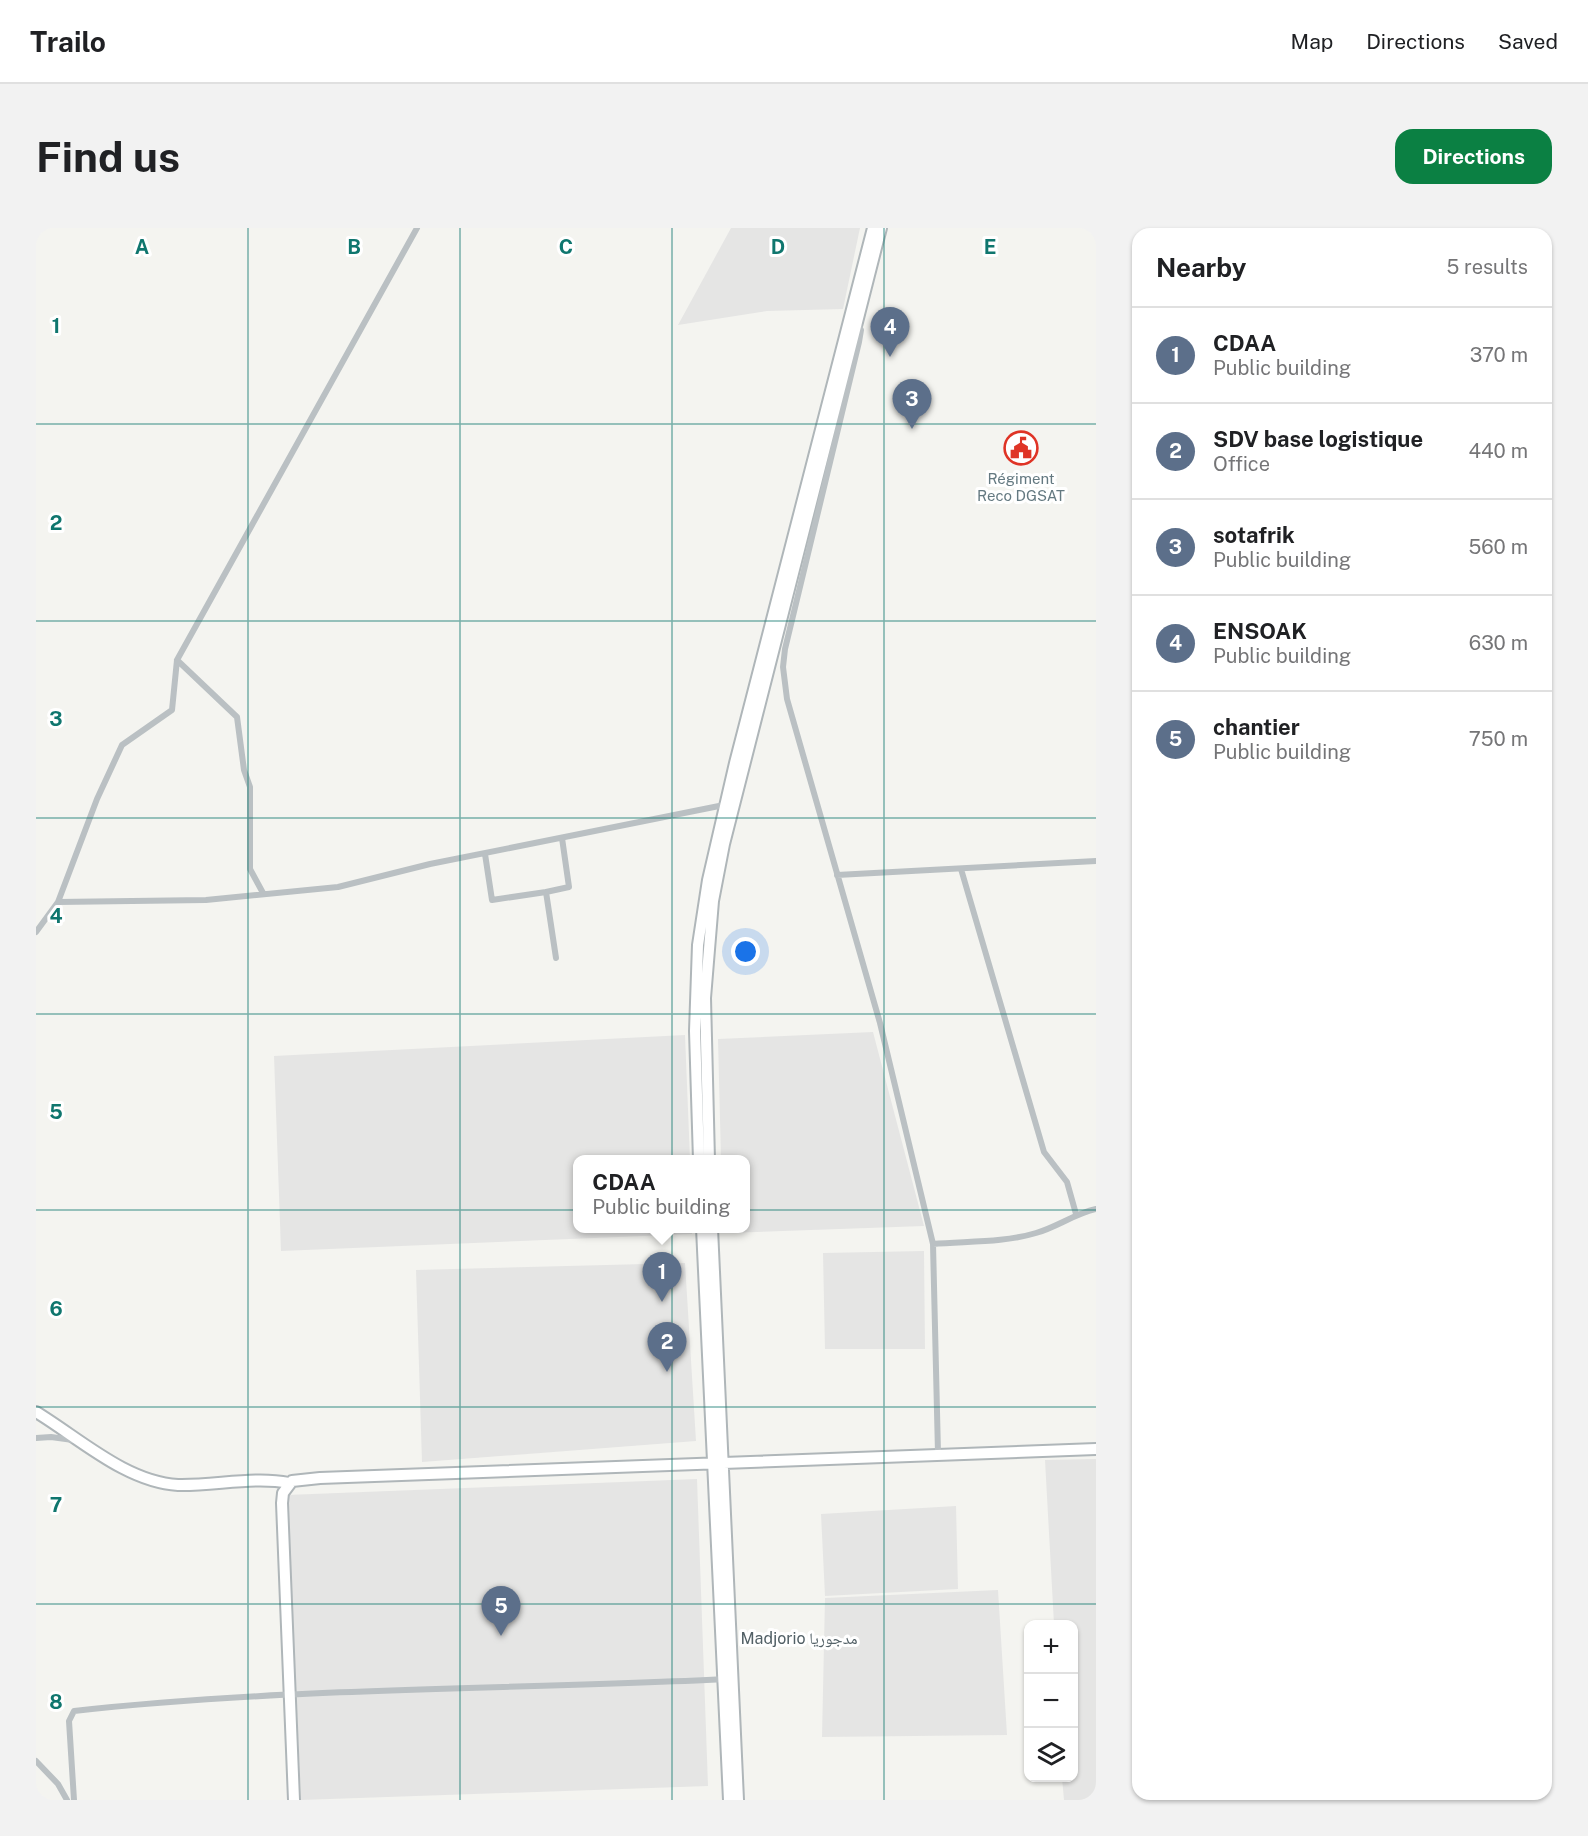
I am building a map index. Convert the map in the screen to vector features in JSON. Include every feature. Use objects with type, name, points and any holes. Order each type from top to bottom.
[{"type":"street","points":[[36,932],[58,902],[97,799],[122,745],[172,710],[177,660],[417,228]]},
{"type":"street","points":[[709,1155],[705,998],[713,901],[730,821],[853,322],[873,228]]},
{"type":"street","points":[[699,1155],[695,1051],[698,945],[708,880],[724,805],[853,322],[881,228]]},
{"type":"street","points":[[853,322],[861,330],[859,342],[802,569],[783,667],[787,699],[880,1023],[933,1244],[938,1453]]},
{"type":"street","points":[[177,660],[237,717],[244,770],[250,787],[250,869],[263,893]]},
{"type":"street","points":[[58,902],[206,900],[338,887],[724,805]]},
{"type":"street","points":[[485,854],[492,900],[546,892],[569,887],[562,838]]},
{"type":"street","points":[[837,875],[1096,861]]},
{"type":"street","points":[[961,869],[1044,1152],[1067,1182],[1076,1214]]},
{"type":"street","points":[[546,892],[556,958]]},
{"type":"street","points":[[933,1244],[1004,1239],[1034,1234],[1052,1228],[1076,1214],[1096,1209]]},
{"type":"street","points":[[702,1233],[718,1462]]},
{"type":"street","points":[[712,1233],[718,1462],[728,1678],[738,1800]]},
{"type":"street","points":[[36,1412],[132,1472],[154,1481],[178,1485],[289,1484]]},
{"type":"street","points":[[36,1438],[51,1437],[83,1442]]},
{"type":"street","points":[[294,1800],[282,1503],[283,1493],[289,1484],[298,1479],[938,1453],[1096,1449]]},
{"type":"street","points":[[74,1800],[69,1721],[74,1711],[131,1705],[290,1696],[728,1678]]},
{"type":"street","points":[[728,1678],[729,1800]]},
{"type":"street","points":[[36,1761],[58,1784],[67,1800]]},
{"type":"shaded area","points":[[731,228],[860,228],[843,309],[767,311],[678,325]]},
{"type":"shaded area","points":[[873,1032],[924,1226],[750,1232],[750,1155],[721,1155],[718,1039]]},
{"type":"shaded area","points":[[685,1035],[690,1155],[573,1155],[573,1233],[692,1234],[281,1251],[274,1056]]},
{"type":"shaded area","points":[[924,1251],[925,1349],[825,1349],[823,1253]]},
{"type":"shaded area","points":[[685,1263],[696,1441],[422,1462],[416,1270]]},
{"type":"shaded area","points":[[1096,1459],[1096,1800],[1064,1800],[1062,1782],[1078,1782],[1078,1620],[1054,1620],[1045,1460]]},
{"type":"shaded area","points":[[697,1479],[708,1786],[301,1800],[287,1495]]},
{"type":"shaded area","points":[[956,1506],[958,1589],[825,1596],[821,1514]]},
{"type":"shaded area","points":[[998,1590],[1007,1735],[822,1737],[825,1598]]},
{"type":"place","name":"ENSOAK","points":[[890,357]]},
{"type":"place","name":"sotafrik","points":[[912,429]]},
{"type":"place","name":"Régiment Reco DGSAT","points":[[1021,448]]},
{"type":"place","name":"CDAA","points":[[662,1302]]},
{"type":"place","name":"SDV base logistique","points":[[667,1372]]},
{"type":"place","name":"chantier","points":[[501,1636]]},
{"type":"district","name":"Madjorio مدجوريا","points":[[799,1638]]}]
